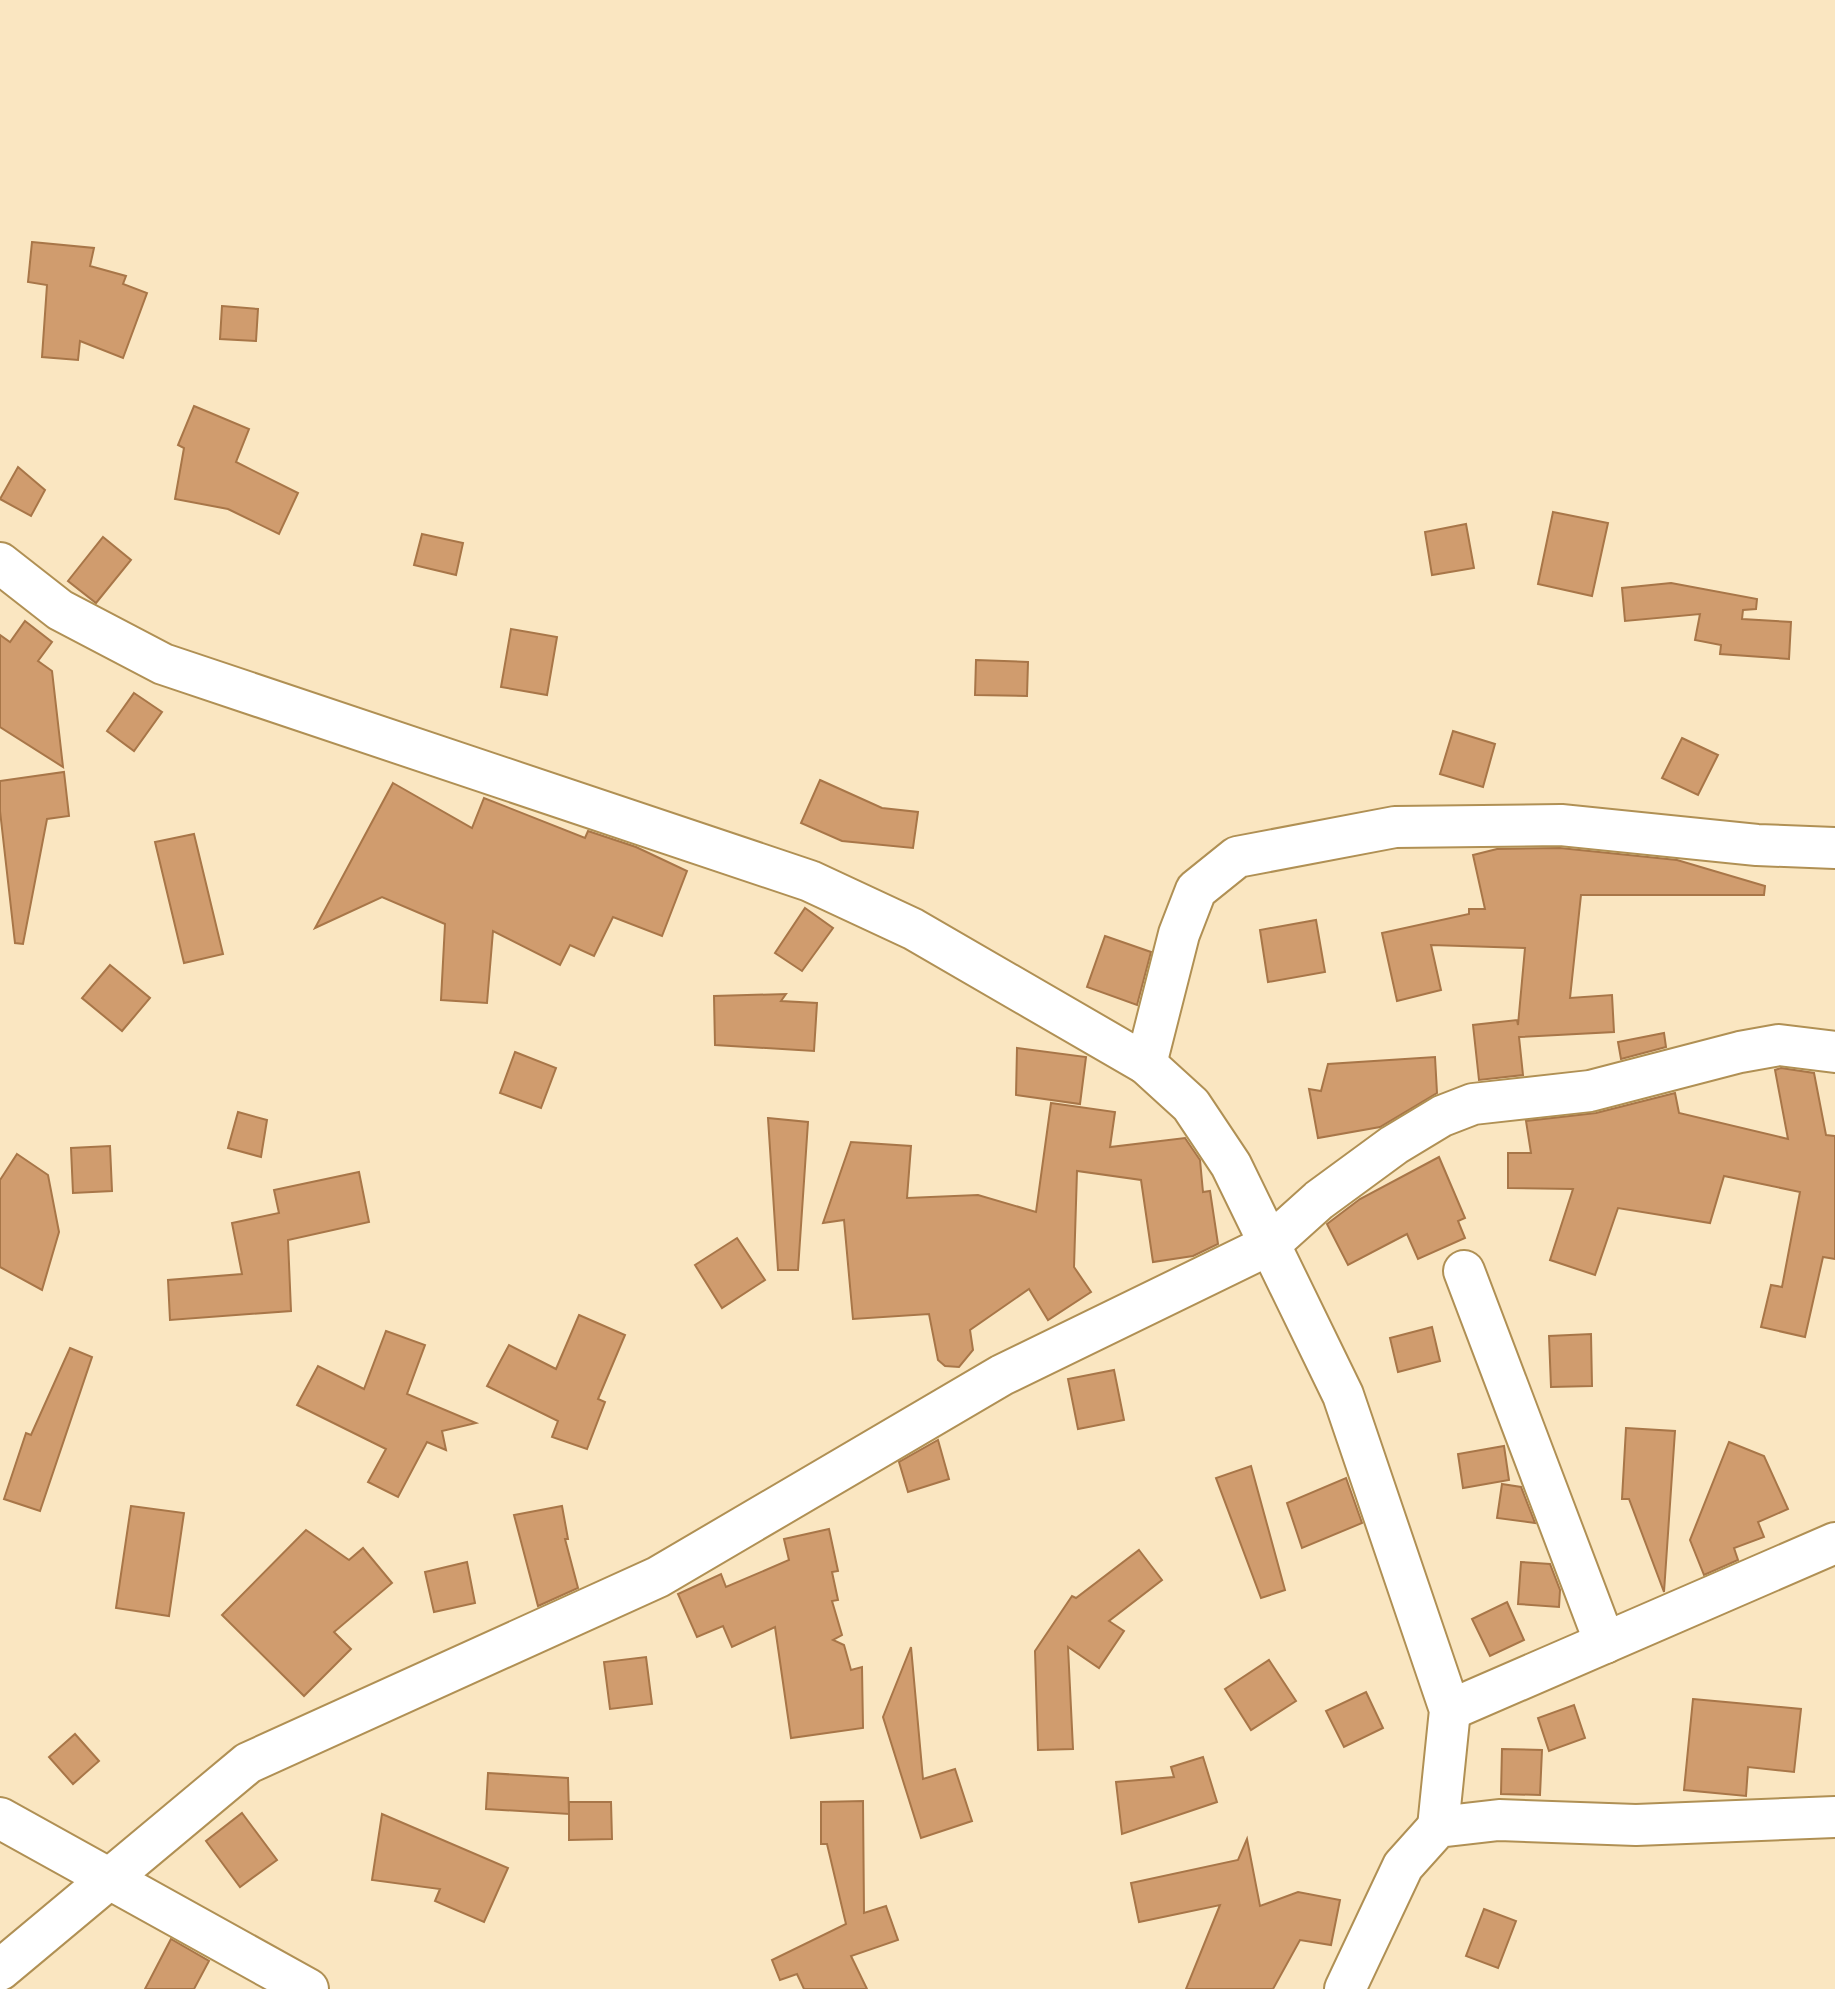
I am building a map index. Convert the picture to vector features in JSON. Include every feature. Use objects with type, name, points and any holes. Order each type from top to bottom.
[{"type":"street","points":[[0,563],[60,610],[163,664],[810,881],[913,929],[1146,1064],[1191,1105],[1231,1165],[1343,1395],[1450,1710],[1438,1827],[1403,1866],[1345,1989]]},
{"type":"street","points":[[1146,1064],[1179,934],[1196,890],[1237,857],[1395,827],[1531,825],[1627,829],[1757,845],[1835,848]]},
{"type":"street","points":[[0,1970],[248,1763],[658,1577],[1002,1375],[1269,1245],[1319,1200],[1394,1145],[1442,1116],[1473,1104],[1590,1091],[1740,1052],[1779,1045],[1835,1052]]},
{"type":"street","points":[[1464,1271],[1605,1643]]},
{"type":"street","points":[[1450,1710],[1835,1543]]},
{"type":"street","points":[[1438,1827],[1499,1820],[1636,1825],[1835,1817]]},
{"type":"street","points":[[0,1818],[308,1989]]},
{"type":"building","points":[[32,242],[94,248],[90,266],[126,276],[123,284],[147,293],[123,358],[80,341],[78,360],[42,357],[47,285],[28,282]]},
{"type":"building","points":[[222,306],[258,309],[256,341],[220,339]]},
{"type":"building","points":[[194,406],[249,429],[236,462],[298,493],[279,534],[228,509],[175,499],[184,448],[178,445]]},
{"type":"building","points":[[18,467],[45,490],[31,516],[0,499]]},
{"type":"building","points":[[1553,512],[1608,523],[1592,596],[1538,584]]},
{"type":"building","points":[[1466,524],[1474,568],[1432,575],[1425,532]]},
{"type":"building","points":[[422,534],[463,543],[456,575],[414,565]]},
{"type":"building","points":[[103,537],[131,560],[96,603],[68,581]]},
{"type":"building","points":[[1671,583],[1757,599],[1756,609],[1743,610],[1742,619],[1791,622],[1789,659],[1720,654],[1721,645],[1695,640],[1700,614],[1625,621],[1622,588]]},
{"type":"building","points":[[25,621],[52,642],[38,661],[52,671],[63,767],[0,727],[0,635],[10,642]]},
{"type":"building","points":[[511,629],[557,637],[547,695],[501,687]]},
{"type":"building","points":[[976,660],[1028,662],[1027,696],[975,695]]},
{"type":"building","points":[[134,693],[162,712],[134,751],[107,731]]},
{"type":"building","points":[[1453,731],[1495,744],[1483,787],[1440,774]]},
{"type":"building","points":[[1682,738],[1718,755],[1698,795],[1662,778]]},
{"type":"building","points":[[64,772],[69,816],[47,819],[23,944],[15,943],[0,811],[0,781]]},
{"type":"building","points":[[820,780],[882,808],[918,812],[913,848],[842,841],[801,823]]},
{"type":"building","points":[[393,783],[472,828],[484,798],[585,838],[588,831],[636,847],[687,871],[662,936],[613,917],[594,956],[570,945],[560,965],[493,931],[487,1003],[441,1000],[445,924],[382,897],[315,928]]},
{"type":"building","points":[[194,834],[223,954],[184,963],[155,842]]},
{"type":"building","points":[[1560,848],[1677,860],[1765,886],[1764,895],[1581,895],[1570,998],[1612,995],[1614,1032],[1519,1037],[1523,1075],[1479,1080],[1473,1025],[1517,1020],[1518,1025],[1525,948],[1431,945],[1441,990],[1397,1001],[1382,933],[1469,914],[1469,909],[1485,909],[1473,855],[1497,849]]},
{"type":"building","points":[[805,908],[833,928],[802,971],[775,953]]},
{"type":"building","points":[[1316,920],[1325,972],[1268,982],[1260,930]]},
{"type":"building","points":[[1105,936],[1151,952],[1137,1005],[1087,987]]},
{"type":"building","points":[[110,965],[150,998],[122,1031],[82,998]]},
{"type":"building","points":[[786,994],[781,1001],[817,1003],[814,1051],[715,1045],[714,996]]},
{"type":"building","points":[[1664,1033],[1666,1047],[1621,1059],[1618,1042]]},
{"type":"building","points":[[1017,1048],[1086,1057],[1080,1104],[1016,1095]]},
{"type":"building","points":[[515,1052],[556,1068],[541,1108],[500,1093]]},
{"type":"building","points":[[1435,1057],[1437,1093],[1380,1127],[1318,1138],[1309,1089],[1321,1091],[1328,1064]]},
{"type":"building","points":[[1781,1068],[1814,1073],[1826,1135],[1835,1136],[1835,1259],[1823,1257],[1805,1337],[1761,1327],[1771,1285],[1782,1287],[1800,1192],[1724,1176],[1710,1223],[1618,1208],[1595,1275],[1550,1260],[1573,1189],[1508,1188],[1508,1153],[1531,1153],[1526,1121],[1596,1113],[1675,1093],[1679,1113],[1788,1139],[1775,1070]]},
{"type":"building","points":[[1051,1103],[1115,1112],[1110,1147],[1185,1138],[1200,1160],[1203,1192],[1210,1191],[1218,1244],[1193,1256],[1153,1262],[1141,1180],[1077,1171],[1074,1267],[1091,1292],[1048,1320],[1029,1289],[970,1330],[973,1350],[959,1367],[945,1366],[938,1360],[929,1314],[853,1319],[844,1220],[823,1223],[851,1142],[911,1146],[907,1198],[978,1195],[1036,1212]]},
{"type":"building","points":[[238,1112],[267,1120],[261,1157],[228,1148]]},
{"type":"building","points":[[768,1118],[808,1122],[798,1270],[778,1270]]},
{"type":"building","points":[[110,1146],[112,1191],[73,1193],[71,1148]]},
{"type":"building","points":[[17,1154],[48,1175],[59,1232],[42,1290],[0,1267],[0,1180]]},
{"type":"building","points":[[1439,1157],[1465,1218],[1458,1221],[1465,1238],[1418,1259],[1407,1234],[1348,1265],[1327,1224],[1360,1199]]},
{"type":"building","points":[[359,1172],[369,1222],[288,1240],[291,1311],[170,1320],[168,1280],[242,1274],[232,1223],[279,1213],[274,1190]]},
{"type":"building","points":[[737,1238],[765,1280],[722,1308],[695,1265]]},
{"type":"building","points":[[579,1315],[625,1335],[598,1399],[605,1402],[587,1449],[552,1437],[558,1421],[487,1386],[509,1345],[556,1369]]},
{"type":"building","points":[[1432,1327],[1440,1361],[1398,1372],[1390,1338]]},
{"type":"building","points":[[386,1331],[425,1345],[407,1394],[476,1423],[442,1431],[446,1450],[427,1442],[398,1497],[368,1482],[386,1449],[297,1405],[318,1366],[364,1389]]},
{"type":"building","points":[[1591,1334],[1592,1386],[1551,1387],[1549,1336]]},
{"type":"building","points":[[70,1348],[92,1357],[40,1511],[4,1499],[26,1433],[31,1435]]},
{"type":"building","points":[[1114,1370],[1124,1420],[1078,1429],[1068,1379]]},
{"type":"building","points":[[1626,1428],[1675,1431],[1664,1592],[1629,1499],[1622,1499]]},
{"type":"building","points":[[938,1440],[949,1479],[908,1492],[899,1462]]},
{"type":"building","points":[[1729,1442],[1764,1456],[1788,1509],[1758,1522],[1764,1537],[1734,1548],[1738,1560],[1704,1575],[1690,1540]]},
{"type":"building","points":[[1504,1446],[1509,1480],[1463,1488],[1458,1454]]},
{"type":"building","points":[[1251,1466],[1285,1590],[1261,1598],[1216,1478]]},
{"type":"building","points":[[1346,1478],[1362,1523],[1302,1548],[1287,1503]]},
{"type":"building","points":[[1502,1484],[1521,1487],[1535,1523],[1497,1518]]},
{"type":"building","points":[[131,1506],[184,1513],[169,1616],[116,1608]]},
{"type":"building","points":[[562,1506],[568,1539],[565,1539],[578,1588],[538,1606],[514,1515]]},
{"type":"building","points":[[829,1529],[838,1571],[832,1572],[838,1600],[832,1601],[842,1635],[833,1640],[844,1645],[851,1670],[862,1667],[863,1728],[791,1738],[775,1627],[732,1647],[723,1626],[697,1637],[678,1594],[721,1574],[726,1587],[789,1560],[784,1539]]},
{"type":"building","points":[[306,1530],[349,1560],[363,1548],[392,1583],[334,1632],[351,1649],[304,1696],[222,1615]]},
{"type":"building","points":[[1139,1550],[1162,1580],[1109,1621],[1124,1631],[1099,1668],[1068,1647],[1073,1749],[1038,1750],[1035,1651],[1072,1596],[1076,1598]]},
{"type":"building","points":[[467,1562],[475,1603],[434,1612],[425,1572]]},
{"type":"building","points":[[1521,1562],[1550,1564],[1560,1590],[1559,1607],[1518,1604]]},
{"type":"building","points":[[1507,1602],[1524,1640],[1490,1656],[1472,1619]]},
{"type":"building","points":[[911,1647],[923,1779],[955,1769],[972,1821],[921,1838],[883,1717]]},
{"type":"building","points":[[646,1657],[652,1704],[610,1709],[604,1662]]},
{"type":"building","points":[[1269,1660],[1296,1701],[1251,1730],[1225,1689]]},
{"type":"building","points":[[1366,1692],[1383,1728],[1344,1747],[1326,1711]]},
{"type":"building","points":[[1693,1699],[1801,1709],[1794,1772],[1748,1767],[1746,1796],[1684,1790]]},
{"type":"building","points":[[1574,1705],[1585,1738],[1549,1751],[1538,1718]]},
{"type":"building","points":[[75,1734],[99,1761],[73,1784],[49,1757]]},
{"type":"building","points":[[1502,1749],[1542,1750],[1540,1795],[1501,1794]]},
{"type":"building","points":[[1203,1757],[1217,1802],[1122,1834],[1116,1782],[1174,1777],[1171,1767]]},
{"type":"building","points":[[488,1773],[568,1778],[569,1814],[486,1809]]},
{"type":"building","points":[[863,1801],[864,1913],[886,1906],[898,1940],[851,1956],[867,1989],[804,1989],[797,1974],[780,1980],[772,1960],[846,1924],[827,1844],[821,1844],[821,1802]]},
{"type":"building","points":[[569,1802],[611,1802],[612,1839],[569,1840]]},
{"type":"building","points":[[242,1813],[277,1860],[240,1887],[206,1841]]},
{"type":"building","points":[[382,1814],[508,1868],[484,1922],[435,1901],[440,1889],[372,1880]]},
{"type":"building","points":[[1247,1839],[1260,1906],[1298,1892],[1340,1900],[1331,1945],[1300,1940],[1273,1989],[1186,1989],[1220,1905],[1139,1922],[1131,1883],[1238,1860]]},
{"type":"building","points":[[1484,1909],[1516,1921],[1498,1968],[1466,1956]]},
{"type":"building","points":[[171,1939],[209,1961],[194,1989],[145,1989]]}]
